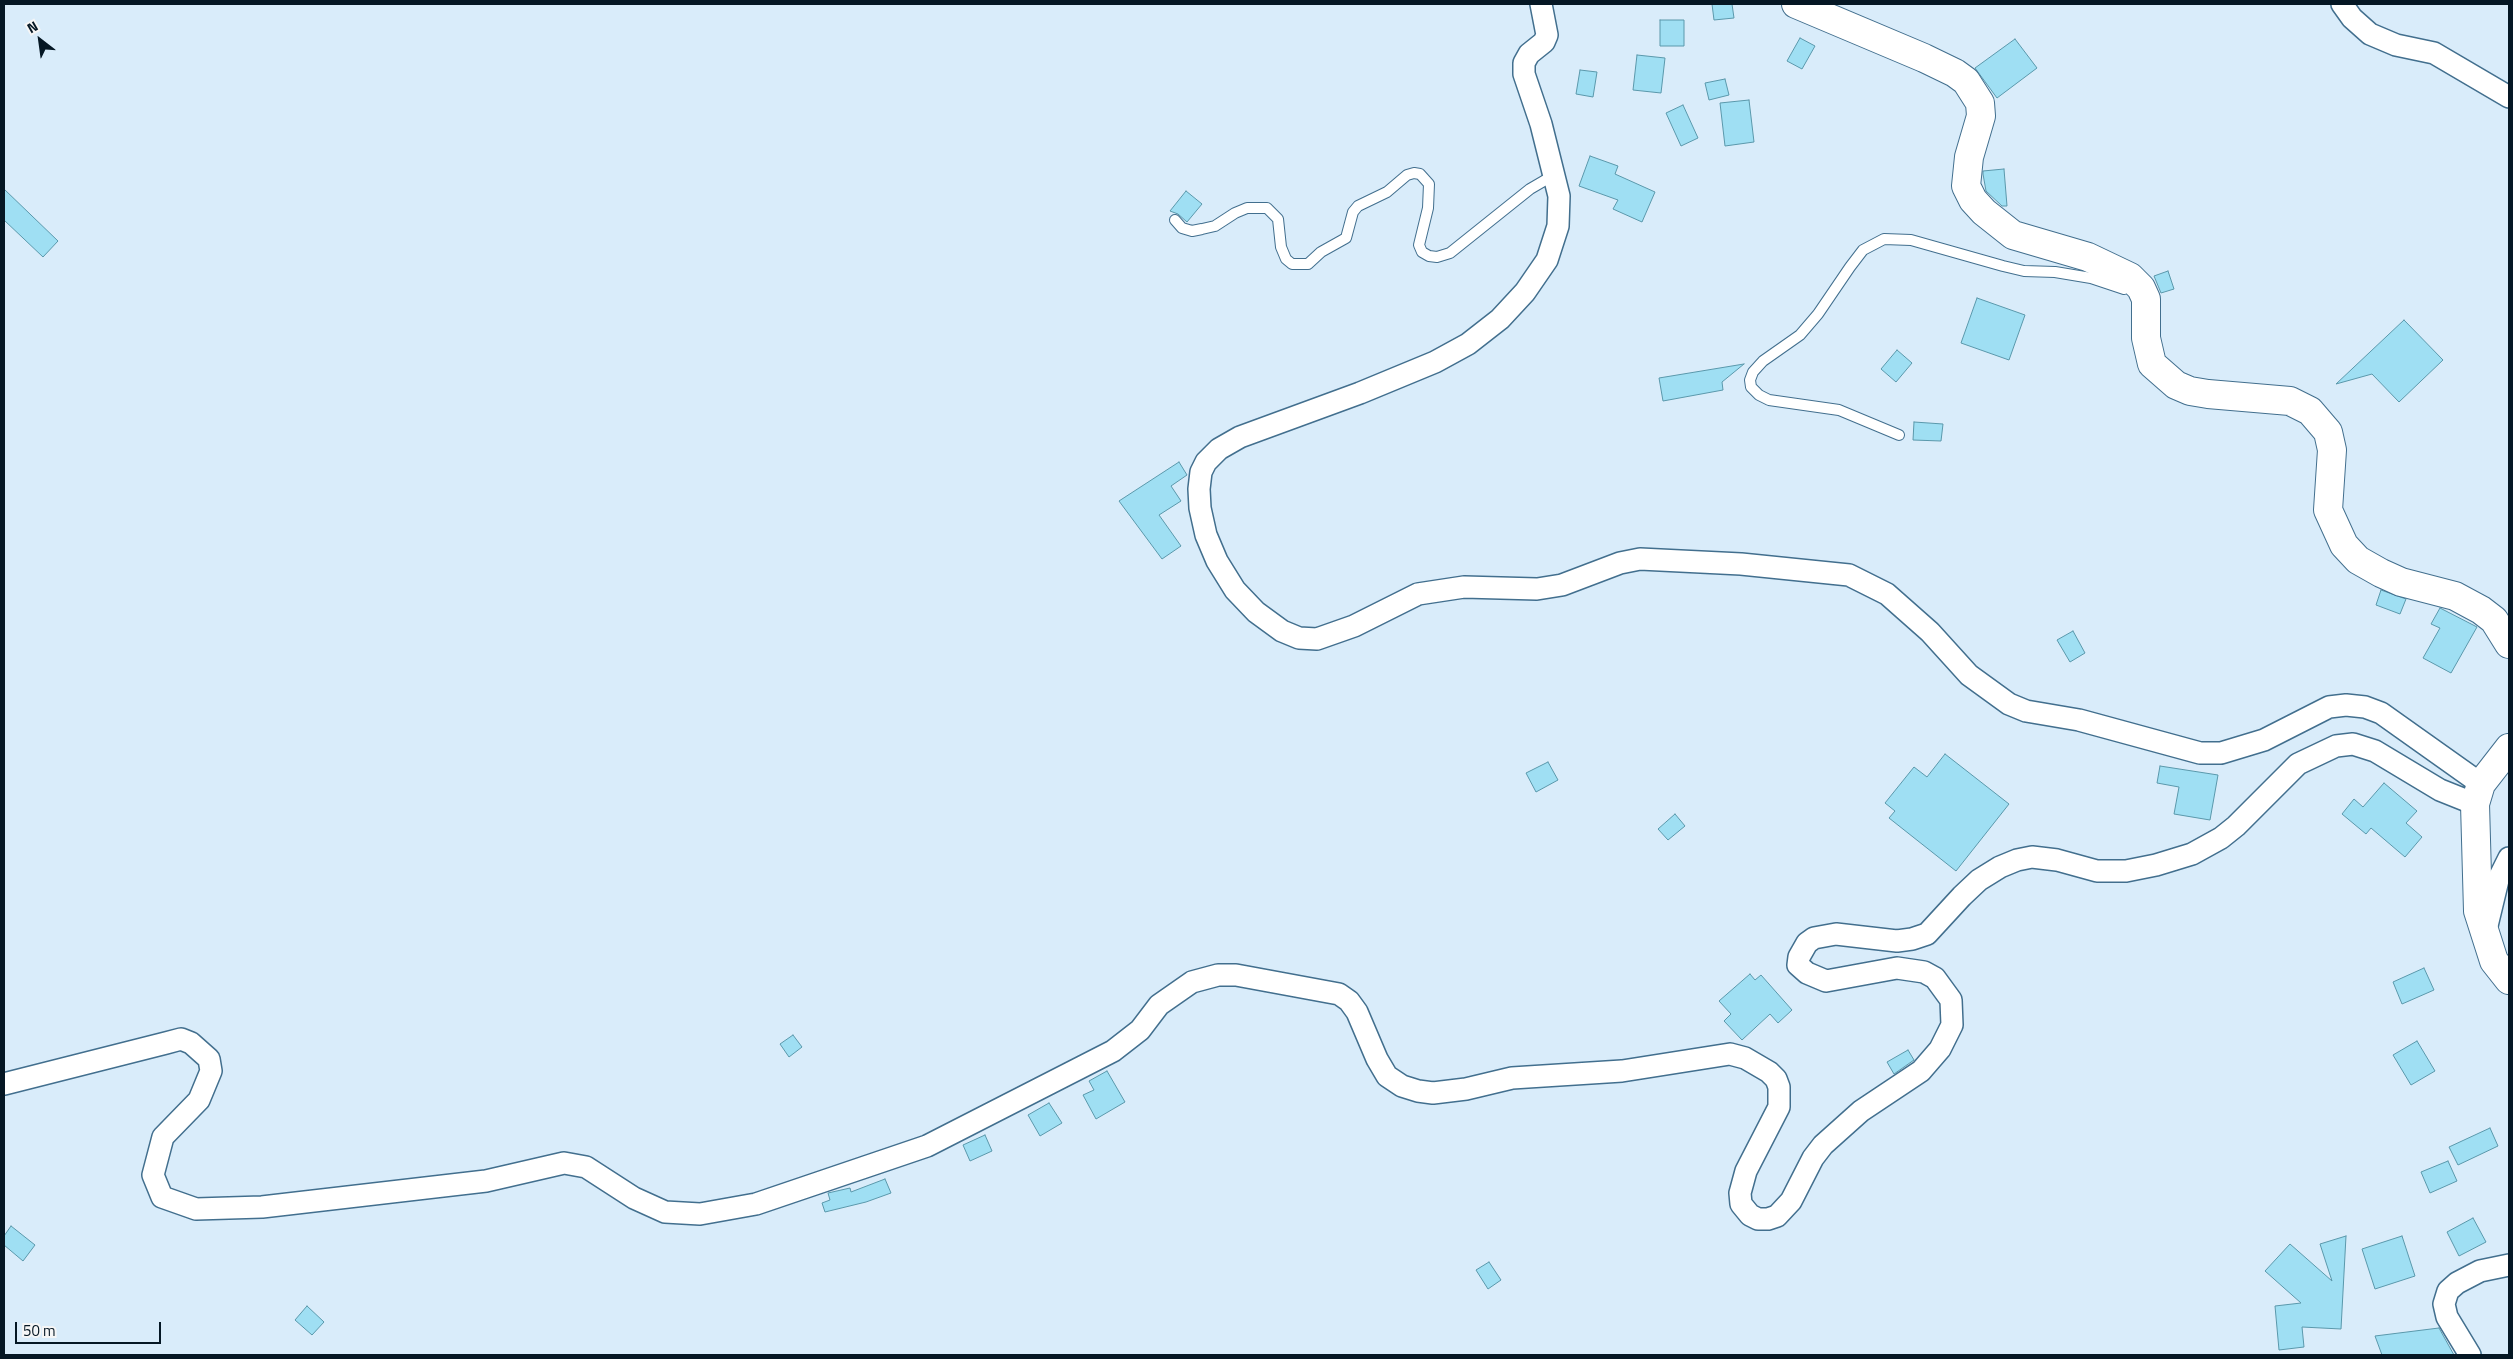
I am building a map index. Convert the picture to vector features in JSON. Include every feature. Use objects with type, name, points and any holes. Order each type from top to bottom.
[{"type":"street","points":[[1541,4],[1547,35],[1544,42],[1529,54],[1524,63],[1524,74],[1542,124],[1559,196],[1558,226],[1547,260],[1525,292],[1500,319],[1468,344],[1435,362],[1360,393],[1240,437],[1219,449],[1206,462],[1201,472],[1200,508],[1206,535],[1217,561],[1235,590],[1256,612],[1282,631],[1299,638],[1317,638],[1354,626],[1418,594],[1464,587],[1537,589],[1562,585],[1620,562],[1640,559],[1741,564],[1849,576],[1887,594],[1925,627],[1969,675],[2009,704],[2026,711],[2079,720],[2200,753],[2221,753],[2264,740],[2329,707],[2346,705],[2365,707],[2381,713],[2478,794]]},
{"type":"street","points":[[1796,4],[1955,72],[1966,81],[1980,103],[1981,116],[1966,172],[1966,186],[1978,206],[1997,224],[2013,235],[2088,257],[2130,277],[2141,288],[2146,299],[2144,322],[2148,352],[2152,364],[2160,373],[2176,385],[2190,391],[2290,401],[2310,411],[2328,432],[2332,450],[2328,510],[2344,545],[2358,560],[2381,573],[2401,582],[2455,596],[2480,610],[2494,620],[2509,644]]},
{"type":"street","points":[[2342,4],[2352,18],[2370,34],[2396,45],[2434,53],[2509,97]]},
{"type":"street","points":[[4,1084],[181,1039],[191,1043],[209,1059],[211,1071],[199,1100],[163,1137],[153,1175],[162,1197],[196,1209],[262,1207],[467,1183],[564,1163],[586,1167],[634,1198],[665,1212],[709,1214],[756,1204],[927,1146],[1113,1051],[1140,1030],[1159,1005],[1192,982],[1218,975],[1236,975],[1339,994],[1349,1001],[1358,1012],[1377,1059],[1387,1076],[1402,1086],[1418,1091],[1432,1093],[1466,1089],[1512,1078],[1622,1071],[1730,1054],[1745,1058],[1769,1072],[1776,1079],[1779,1087],[1779,1107],[1746,1171],[1740,1194],[1742,1204],[1750,1215],[1758,1219],[1768,1219],[1777,1216],[1791,1201],[1813,1158],[1823,1145],[1861,1111],[1921,1071],[1940,1049],[1952,1025],[1951,1000],[1935,978],[1924,972],[1897,968],[1826,981],[1807,974],[1798,965],[1799,957],[1807,943],[1814,938],[1836,934],[1897,941],[1927,934],[1937,926],[1962,896],[1979,880],[2000,867],[2017,860],[2032,857],[2056,860],[2097,871],[2126,871],[2156,865],[2192,854],[2221,838],[2236,826],[2298,764],[2336,746],[2353,744],[2375,751],[2440,790],[2478,794]]},
{"type":"street","points":[[2509,748],[2478,794],[2476,892],[2478,911],[2494,961],[2509,980]]},
{"type":"street","points":[[2485,935],[2498,880],[2509,858]]},
{"type":"street","points":[[2470,1355],[2447,1317],[2444,1304],[2448,1291],[2457,1283],[2480,1271],[2509,1265]]},
{"type":"lane","points":[[1175,220],[1182,228],[1202,229],[1215,226],[1235,212],[1247,208],[1267,208],[1278,219],[1281,247],[1286,259],[1292,264],[1308,264],[1321,252],[1346,238],[1353,212],[1358,206],[1387,192],[1407,175],[1414,173],[1420,174],[1429,184],[1428,208],[1419,245],[1422,252],[1429,256],[1437,257],[1450,254],[1530,189],[1554,175]]},
{"type":"lane","points":[[1899,435],[1839,410],[1769,400],[1759,395],[1751,387],[1750,380],[1753,372],[1763,361],[1800,335],[1850,267],[1864,250],[1874,244],[1894,238],[1911,240],[1972,259],[2024,271],[2055,272],[2091,278],[2116,285],[2146,299]]},
{"type":"building","points":[[1712,4],[1732,4],[1734,18],[1714,20]]},
{"type":"building","points":[[1660,20],[1684,20],[1684,46],[1660,46]]},
{"type":"building","points":[[1800,38],[1815,46],[1802,69],[1787,61]]},
{"type":"building","points":[[2015,39],[2037,68],[1997,98],[1975,68]]},
{"type":"building","points":[[1637,55],[1665,58],[1661,93],[1633,90]]},
{"type":"building","points":[[1580,70],[1597,72],[1593,97],[1576,94]]},
{"type":"building","points":[[1725,79],[1729,95],[1709,100],[1705,83]]},
{"type":"building","points":[[1749,100],[1754,142],[1725,146],[1720,103]]},
{"type":"building","points":[[1683,105],[1698,138],[1681,146],[1666,113]]},
{"type":"building","points":[[1590,156],[1618,166],[1615,174],[1655,192],[1642,222],[1613,209],[1618,200],[1579,186]]},
{"type":"building","points":[[2004,169],[2007,206],[2002,206],[1986,191],[1983,174],[1983,171]]},
{"type":"building","points":[[4,189],[58,241],[43,257],[4,220]]},
{"type":"building","points":[[1186,191],[1202,204],[1187,222],[1178,214],[1170,211]]},
{"type":"building","points":[[2168,271],[2174,289],[2161,293],[2154,276]]},
{"type":"building","points":[[1977,298],[2025,315],[2009,360],[1961,343]]},
{"type":"building","points":[[2404,320],[2443,360],[2399,402],[2372,374],[2336,384]]},
{"type":"building","points":[[1897,350],[1912,363],[1896,382],[1881,369]]},
{"type":"building","points":[[1744,364],[1722,382],[1723,390],[1663,401],[1659,378]]},
{"type":"building","points":[[1914,422],[1943,424],[1941,441],[1913,440]]},
{"type":"building","points":[[1179,462],[1187,475],[1171,486],[1181,501],[1159,515],[1181,546],[1162,559],[1119,501]]},
{"type":"building","points":[[2381,590],[2406,599],[2400,614],[2376,605]]},
{"type":"building","points":[[2440,608],[2477,627],[2451,673],[2423,658],[2440,628],[2431,624]]},
{"type":"building","points":[[2073,631],[2085,653],[2070,662],[2057,640]]},
{"type":"building","points":[[1945,754],[2009,804],[1956,871],[1889,818],[1895,811],[1885,803],[1914,767],[1927,777]]},
{"type":"building","points":[[1548,762],[1558,780],[1536,792],[1526,773]]},
{"type":"building","points":[[2160,766],[2218,775],[2210,820],[2174,814],[2179,787],[2157,783]]},
{"type":"building","points":[[2384,783],[2417,811],[2406,823],[2422,837],[2405,857],[2371,828],[2366,834],[2342,814],[2354,799],[2363,807]]},
{"type":"building","points":[[1675,814],[1685,826],[1668,840],[1658,829]]},
{"type":"building","points":[[2424,968],[2434,990],[2402,1004],[2393,982]]},
{"type":"building","points":[[1750,974],[1755,980],[1761,975],[1792,1010],[1778,1023],[1770,1014],[1742,1040],[1724,1021],[1731,1014],[1719,1001]]},
{"type":"building","points":[[793,1035],[802,1047],[789,1057],[780,1044]]},
{"type":"building","points":[[2417,1041],[2435,1071],[2411,1085],[2393,1055]]},
{"type":"building","points":[[1908,1050],[1914,1060],[1894,1074],[1887,1062]]},
{"type":"building","points":[[1107,1071],[1125,1102],[1096,1119],[1083,1095],[1094,1090],[1089,1081]]},
{"type":"building","points":[[1049,1103],[1062,1123],[1040,1136],[1028,1115]]},
{"type":"building","points":[[2490,1128],[2498,1146],[2458,1165],[2449,1147]]},
{"type":"building","points":[[985,1135],[992,1151],[970,1161],[963,1145]]},
{"type":"building","points":[[2448,1161],[2457,1181],[2430,1193],[2421,1172]]},
{"type":"building","points":[[885,1179],[891,1193],[866,1202],[825,1212],[822,1203],[830,1200],[828,1193],[850,1188],[851,1192]]},
{"type":"building","points":[[2473,1218],[2486,1242],[2459,1256],[2447,1232]]},
{"type":"building","points":[[11,1226],[35,1245],[23,1261],[4,1245],[4,1236]]},
{"type":"building","points":[[2346,1236],[2341,1329],[2302,1327],[2304,1347],[2279,1350],[2275,1306],[2301,1303],[2265,1271],[2290,1244],[2332,1281],[2320,1244]]},
{"type":"building","points":[[2402,1236],[2415,1276],[2375,1289],[2362,1249]]},
{"type":"building","points":[[1489,1262],[1501,1280],[1488,1289],[1476,1270]]},
{"type":"building","points":[[307,1306],[324,1322],[312,1335],[295,1320]]},
{"type":"building","points":[[2439,1328],[2454,1355],[2382,1355],[2375,1336]]}]
